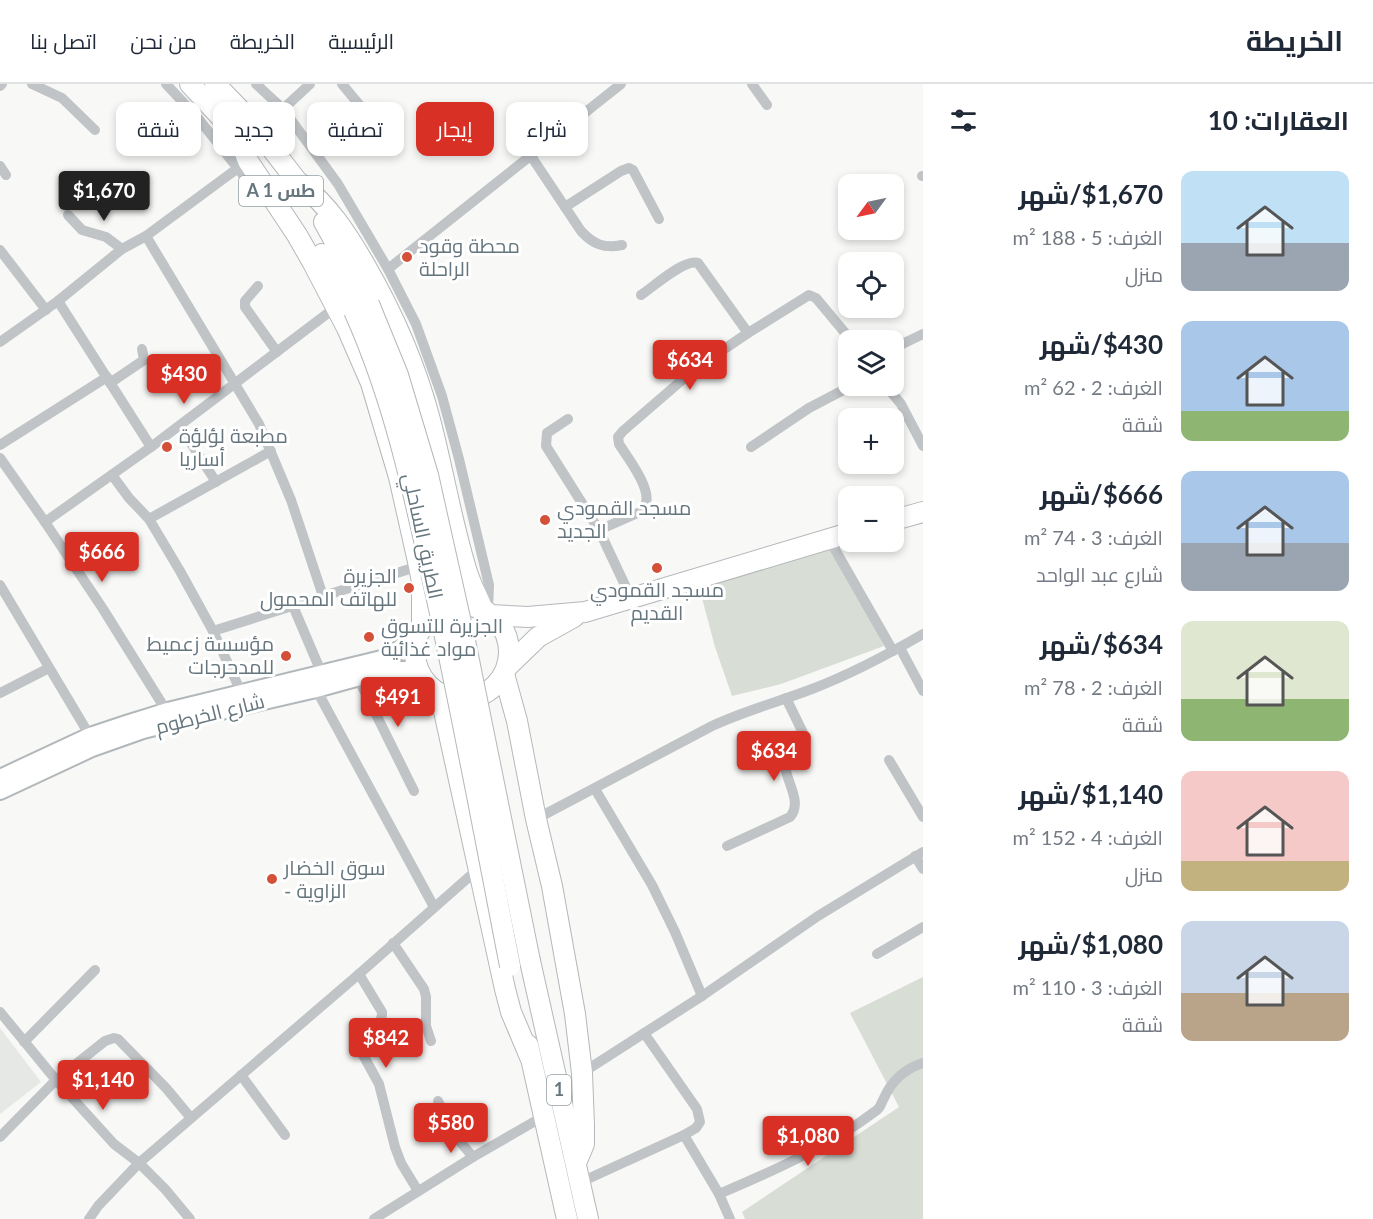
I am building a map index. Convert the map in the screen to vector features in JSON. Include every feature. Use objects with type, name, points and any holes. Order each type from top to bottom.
[{"type":"highway","name":"الطريق الساحلي","points":[[190,84],[238,134],[271,176],[312,237],[348,308],[389,400],[411,479],[449,653],[510,966],[567,1219]]},
{"type":"highway","name":"الطريق الساحلي","points":[[215,84],[248,117],[301,184],[332,234],[348,308],[398,375],[428,475],[464,636],[530,961],[588,1219]]},
{"type":"highway","points":[[301,184],[330,210],[349,238],[388,309],[415,374],[428,413],[468,574],[487,612],[506,633],[509,656],[505,671],[565,956],[582,1073],[585,1144],[576,1163]]},
{"type":"highway","points":[[348,308],[360,356],[380,411],[399,477],[419,566],[422,582],[420,630],[416,645],[419,670],[433,687],[452,698],[476,697],[487,692],[496,684],[505,671],[538,638],[585,612]]},
{"type":"highway","points":[[904,517],[923,512]]},
{"type":"highway","points":[[420,630],[429,618],[449,606],[460,604],[487,612],[528,617],[585,612],[838,536]]},
{"type":"highway","points":[[433,687],[511,1012],[530,1057]]},
{"type":"main road","name":"شارع الخرطوم","points":[[0,777],[90,736],[319,682],[390,657],[420,630]]},
{"type":"main road","name":"شارع الخرطوم","points":[[0,791],[92,748],[169,718],[242,694],[358,678],[385,670],[410,672],[433,687]]},
{"type":"street","points":[[32,84],[62,98],[95,130]]},
{"type":"street","points":[[45,522],[180,426],[277,352],[348,308],[287,236],[238,168],[197,117],[166,84]]},
{"type":"street","points":[[256,84],[275,102]]},
{"type":"street","points":[[291,102],[310,84]]},
{"type":"street","points":[[342,84],[357,102]]},
{"type":"street","points":[[588,110],[621,84]]},
{"type":"street","points":[[752,84],[767,105]]},
{"type":"street","points":[[295,125],[338,184],[388,268],[416,324],[442,396],[489,585],[487,612]]},
{"type":"street","points":[[388,268],[531,156],[580,231],[590,240],[603,246],[622,245]]},
{"type":"street","points":[[0,342],[58,301],[122,249],[146,236],[238,168]]},
{"type":"street","points":[[565,207],[621,171],[630,168],[659,219]]},
{"type":"street","points":[[68,214],[82,230],[106,237],[122,249]]},
{"type":"street","points":[[146,236],[259,424],[291,500],[323,596]]},
{"type":"street","points":[[0,250],[46,310]]},
{"type":"street","points":[[641,295],[685,263],[698,262],[748,333]]},
{"type":"street","points":[[258,286],[244,301],[245,307],[277,352]]},
{"type":"street","points":[[599,530],[640,512],[646,508],[648,503],[643,483],[619,444],[618,437],[696,368],[804,297],[813,295],[843,330]]},
{"type":"street","points":[[58,301],[151,447]]},
{"type":"street","points":[[904,343],[923,334]]},
{"type":"street","points":[[0,446],[144,360],[142,349]]},
{"type":"street","points":[[751,447],[799,414],[838,393]]},
{"type":"street","points":[[894,396],[901,404],[923,446]]},
{"type":"street","points":[[568,419],[547,433],[546,446],[599,530],[631,598]]},
{"type":"street","points":[[180,426],[216,482]]},
{"type":"street","points":[[149,519],[271,451]]},
{"type":"street","points":[[0,458],[45,522],[169,718]]},
{"type":"street","points":[[112,475],[149,519],[213,631],[242,694]]},
{"type":"street","points":[[829,539],[923,692]]},
{"type":"street","points":[[213,631],[419,566]]},
{"type":"street","points":[[1,589],[90,736]]},
{"type":"street","points":[[293,606],[319,682],[434,907]]},
{"type":"street","points":[[536,819],[721,722],[860,669],[923,634]]},
{"type":"street","points":[[0,693],[49,668]]},
{"type":"street","points":[[358,678],[414,790]]},
{"type":"street","points":[[727,846],[790,817],[795,810],[796,803],[785,765],[801,750],[806,739],[786,698]]},
{"type":"street","points":[[889,760],[923,817]]},
{"type":"street","points":[[595,789],[652,885],[702,996]]},
{"type":"street","points":[[582,1073],[702,996],[818,916],[919,854],[923,869]]},
{"type":"street","points":[[88,1219],[139,1163],[478,869]]},
{"type":"street","points":[[877,954],[923,927]]},
{"type":"street","points":[[393,943],[424,989],[426,1026],[431,1041]]},
{"type":"street","points":[[24,1042],[95,970]]},
{"type":"street","points":[[359,974],[383,1017],[380,1023],[357,1035],[356,1042],[379,1084],[395,1148],[418,1191]]},
{"type":"street","points":[[0,1012],[56,1080],[114,1144],[139,1163],[190,1219]]},
{"type":"street","points":[[581,1182],[684,1135],[696,1128],[700,1122],[699,1115],[644,1033]]},
{"type":"street","points":[[0,1137],[56,1080],[105,1041],[114,1038],[166,1088],[191,1118]]},
{"type":"street","points":[[719,1194],[760,1176],[842,1133],[879,1108],[902,1072],[923,1063]]},
{"type":"street","points":[[241,1075],[285,1135]]},
{"type":"street","points":[[438,1101],[456,1137],[473,1156]]},
{"type":"street","points":[[374,1219],[473,1156],[544,1116]]},
{"type":"street","points":[[684,1135],[719,1194],[730,1219]]},
{"type":"shaded area","points":[[838,546],[838,552],[841,552],[884,646],[781,684],[732,696],[715,647],[698,583]]},
{"type":"shaded area","points":[[923,977],[923,1219],[745,1219],[742,1212],[899,1107],[850,1013]]},
{"type":"shaded area","points":[[0,1028],[41,1082],[0,1114]]},
{"type":"place","name":"محطة وقود الراحلة","points":[[407,257]]},
{"type":"place","name":"مطبعة لؤلؤة أساريا","points":[[167,447]]},
{"type":"place","name":"مسجد القمودي الجديد","points":[[545,520]]},
{"type":"place","name":"مسجد القمودي القديم","points":[[657,568]]},
{"type":"place","name":"الجزيرة للهاتف المحمول","points":[[409,588]]},
{"type":"place","name":"الجزيرة للتسوق مواد غذائية","points":[[369,637]]},
{"type":"place","name":"مؤسسة زعميط للمدحرجات","points":[[286,656]]},
{"type":"place","name":"سوق الخضار - الزاوية","points":[[272,879]]}]
